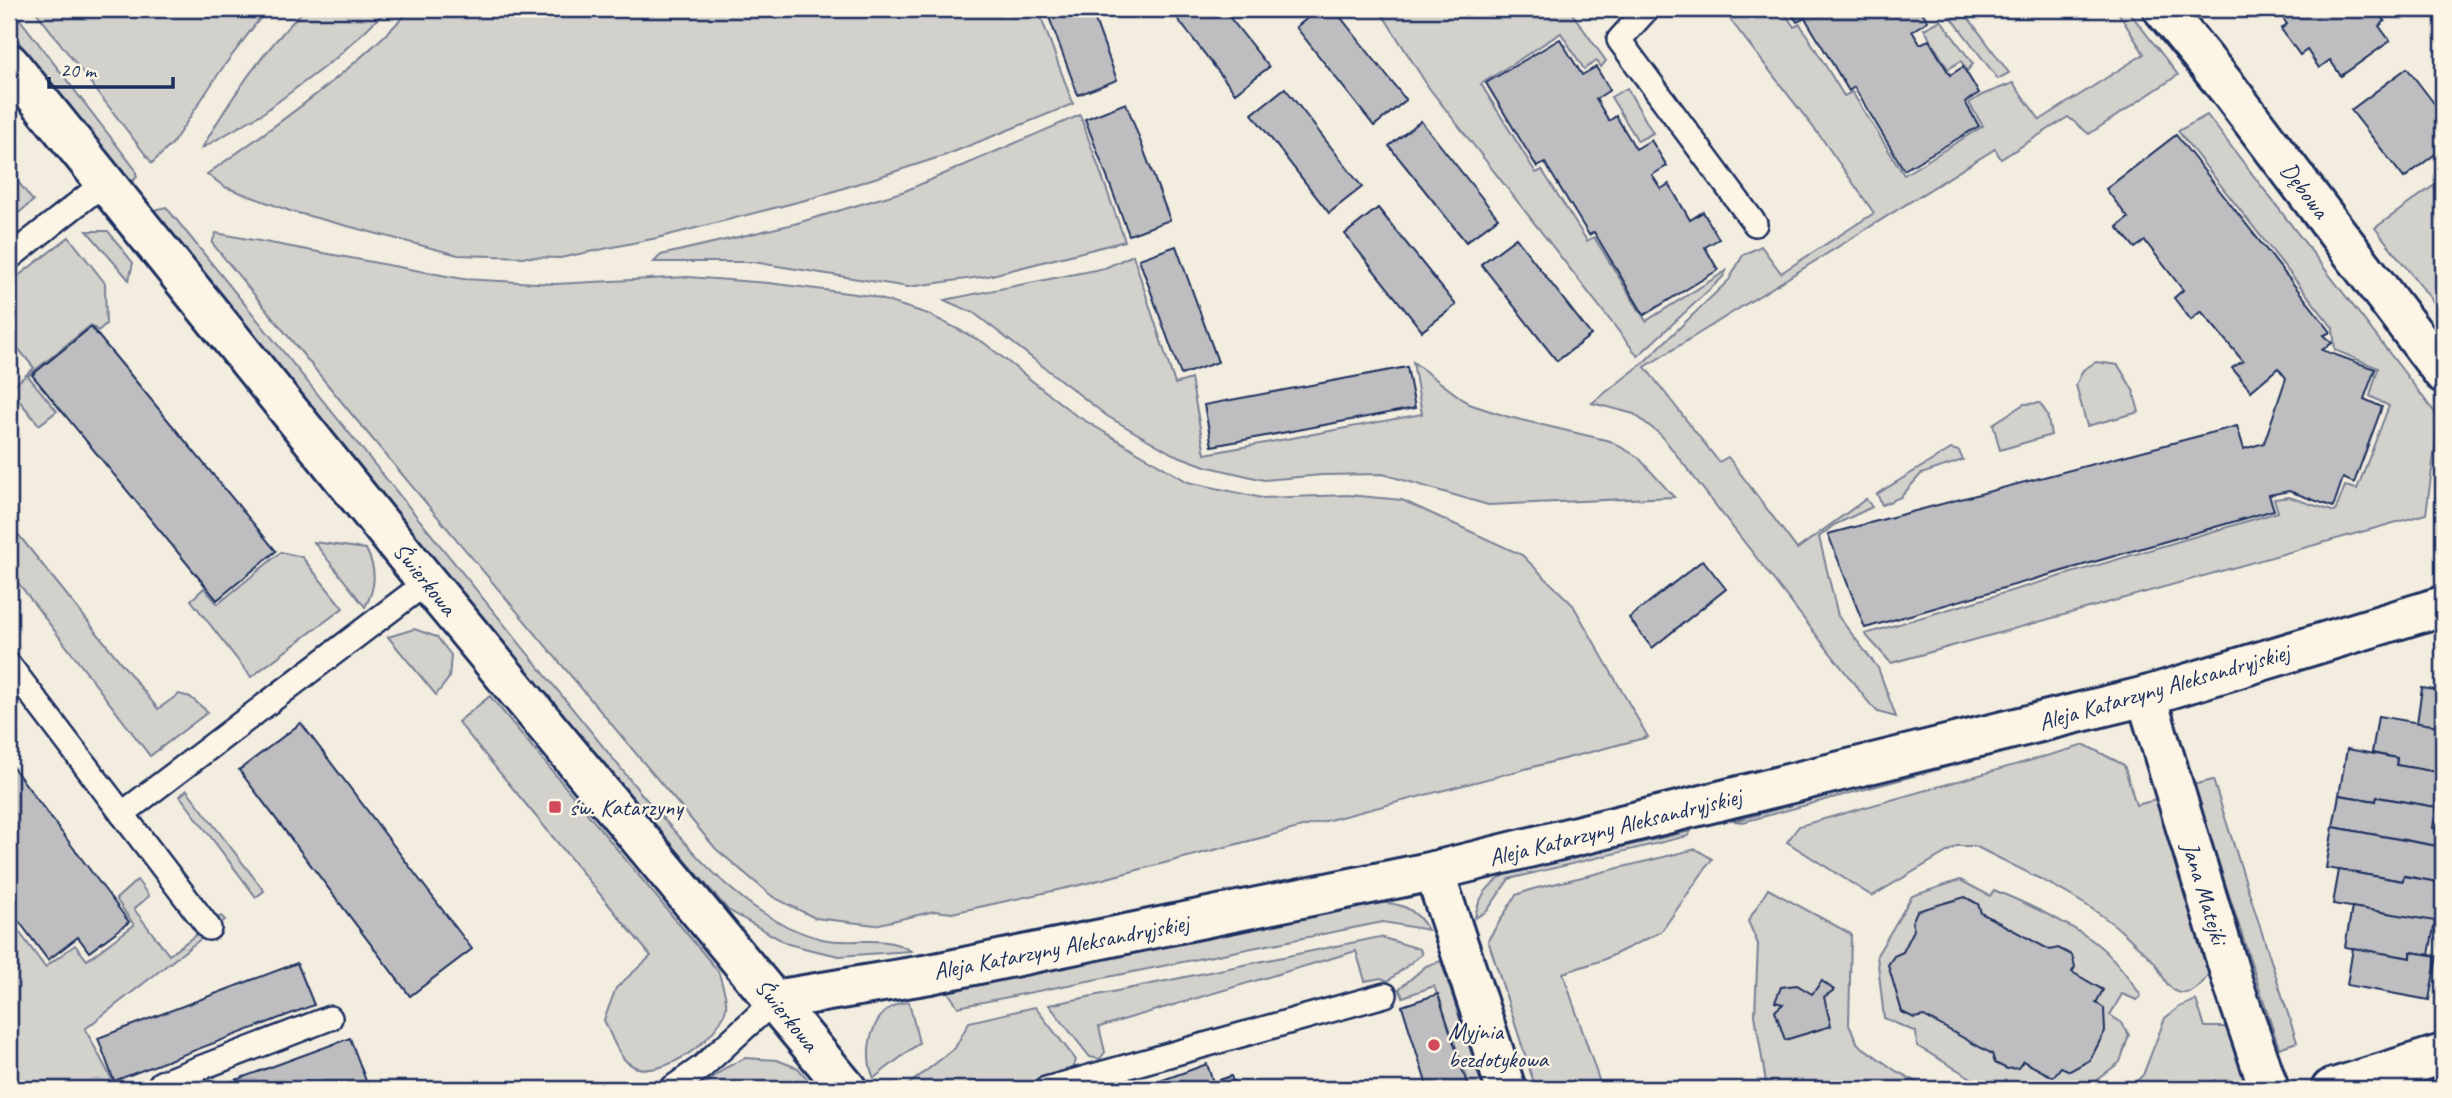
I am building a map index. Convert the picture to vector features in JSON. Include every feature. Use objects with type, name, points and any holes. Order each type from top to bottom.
[{"type":"street","name":"Dębowa","points":[[2164,9],[2229,90],[2443,373]]},
{"type":"street","name":"Świerkowa","points":[[9,63],[427,582],[847,1089]]},
{"type":"street","name":"Aleja Katarzyny Aleksandryjskiej","points":[[775,1000],[930,974],[1434,871],[2146,696],[2443,606]]},
{"type":"street","name":"Jana Matejki","points":[[2146,696],[2233,983],[2269,1089]]},
{"type":"street","points":[[1434,871],[1506,1089]]},
{"type":"street","points":[[2331,1089],[2443,1054]]},
{"type":"lane","points":[[1647,9],[1619,40],[1755,224]]},
{"type":"lane","points":[[10,253],[104,183]]},
{"type":"lane","points":[[122,814],[427,582]]},
{"type":"lane","points":[[9,665],[209,929]]},
{"type":"lane","points":[[1046,1089],[1385,995]]},
{"type":"lane","points":[[671,1089],[702,1067],[775,1000]]},
{"type":"lane","points":[[158,1089],[161,1083],[330,1018]]},
{"type":"shaded area","points":[[9,9],[12,9],[135,169],[137,177],[128,186],[9,29]]},
{"type":"shaded area","points":[[34,9],[267,9],[221,70],[172,144],[152,163]]},
{"type":"shaded area","points":[[305,9],[388,9],[336,58],[263,113],[202,148],[249,75],[275,41]]},
{"type":"shaded area","points":[[411,9],[1038,9],[1073,104],[946,155],[813,198],[657,238],[560,258],[458,255],[290,211],[225,187],[207,174],[339,76]]},
{"type":"shaded area","points":[[1379,9],[1569,9],[1606,61],[1601,67],[1597,61],[1584,69],[1561,33],[1481,84],[1536,173],[1542,170],[1587,241],[1594,237],[1646,321],[1726,271],[1723,277],[1638,356],[1429,88]]},
{"type":"shaded area","points":[[1722,9],[1782,9],[1794,27],[1800,24],[1844,96],[1852,92],[1904,175],[1983,126],[1969,103],[1982,95],[2013,83],[2040,120],[2144,54],[2116,9],[2127,9],[2178,75],[2089,134],[2068,117],[2001,159],[1995,149],[1645,367],[1719,462],[1728,457],[1797,549],[1866,499],[1872,507],[1834,525],[1819,537],[1838,616],[1878,668],[1896,717],[1878,712],[1870,704],[1661,435],[1634,414],[1592,403],[1642,364],[1729,280],[1743,255],[1761,246],[1781,273],[1874,213],[1823,140]]},
{"type":"shaded area","points":[[1945,9],[1962,9],[2009,73],[1998,79]]},
{"type":"shaded area","points":[[1941,20],[1973,64],[1967,71],[1961,61],[1948,69],[1924,29]]},
{"type":"shaded area","points":[[1627,88],[1653,133],[1638,141],[1611,97]]},
{"type":"shaded area","points":[[1080,115],[1125,241],[988,276],[908,287],[753,262],[654,262],[661,255],[794,224],[905,191]]},
{"type":"shaded area","points":[[2207,115],[2439,418],[2426,514],[1891,663],[1865,634],[2278,512],[2274,499],[2289,497],[2335,512],[2345,486],[2357,489],[2389,406],[2370,396],[2378,368],[2335,350],[2333,328],[2178,131]]},
{"type":"shaded area","points":[[9,170],[33,201],[10,220],[9,218]]},
{"type":"shaded area","points":[[2443,179],[2443,314],[2375,228]]},
{"type":"shaded area","points":[[166,207],[644,797],[702,862],[745,900],[794,930],[834,941],[879,941],[911,951],[839,956],[812,950],[788,944],[728,910],[466,604],[150,211]]},
{"type":"shaded area","points":[[87,231],[108,231],[133,263],[129,280]]},
{"type":"shaded area","points":[[216,233],[463,279],[555,284],[688,277],[769,283],[871,296],[928,314],[983,342],[1074,414],[1188,482],[1262,498],[1348,495],[1402,500],[1522,555],[1573,605],[1648,737],[1080,885],[952,913],[935,911],[875,925],[815,918],[773,897],[716,849],[212,243]]},
{"type":"shaded area","points":[[69,237],[105,283],[106,324],[98,331],[91,325],[28,376],[57,411],[39,425],[10,389],[34,368],[9,337],[9,283]]},
{"type":"shaded area","points":[[1133,255],[1175,384],[1191,379],[1205,454],[1422,414],[1413,362],[1469,404],[1509,417],[1610,441],[1638,457],[1674,497],[1488,505],[1383,474],[1264,480],[1205,466],[1173,454],[1107,416],[974,313],[944,300],[1105,268]]},
{"type":"shaded area","points":[[2096,362],[2118,365],[2133,390],[2139,412],[2087,426],[2076,385],[2083,370]]},
{"type":"shaded area","points":[[2040,403],[2047,414],[2051,435],[2000,450],[1993,424],[2024,404]]},
{"type":"shaded area","points":[[1951,449],[1959,451],[1963,460],[1921,474],[1901,497],[1882,505],[1877,494]]},
{"type":"shaded area","points":[[9,523],[158,709],[179,694],[190,697],[208,712],[150,756],[19,584],[9,592]]},
{"type":"shaded area","points":[[314,542],[366,549],[374,578],[365,607]]},
{"type":"shaded area","points":[[281,552],[302,557],[343,608],[251,677],[191,600],[204,588],[218,604]]},
{"type":"shaded area","points":[[414,629],[437,637],[451,655],[449,678],[436,695],[388,637]]},
{"type":"shaded area","points":[[490,696],[718,971],[726,1008],[711,1034],[683,1057],[650,1069],[636,1067],[624,1059],[618,1050],[604,1020],[616,988],[651,956],[458,722]]},
{"type":"shaded area","points":[[2048,735],[2044,741],[1743,822],[1734,821]]},
{"type":"shaded area","points":[[2085,745],[2124,765],[2136,805],[2156,800],[2210,971],[2202,983],[2187,993],[2172,989],[2148,955],[2094,910],[2054,886],[1975,846],[1957,846],[1872,896],[1787,842],[1799,826]]},
{"type":"shaded area","points":[[2213,780],[2297,1042],[2279,1048],[2193,785]]},
{"type":"shaded area","points":[[187,790],[264,891],[256,897],[180,796]]},
{"type":"shaded area","points":[[1691,831],[1688,836],[1509,879],[1487,911],[1475,918],[1485,892],[1506,874]]},
{"type":"shaded area","points":[[1696,849],[1712,859],[1661,932],[1603,960],[1563,973],[1602,1089],[1536,1089],[1488,940],[1516,895]]},
{"type":"shaded area","points":[[137,880],[149,896],[134,909],[169,955],[221,916],[225,920],[85,1029],[117,1089],[9,1089],[9,918],[45,967],[75,945],[87,960],[134,925],[116,899]]},
{"type":"shaded area","points":[[1960,880],[1990,896],[1994,890],[2018,900],[2086,936],[2116,963],[2141,996],[2137,1000],[2122,994],[2110,1015],[2122,1023],[2129,1035],[2120,1062],[2085,1089],[1990,1089],[1917,1046],[1916,1032],[1884,1018],[1877,955],[1912,896]]},
{"type":"shaded area","points":[[1768,889],[1851,934],[1849,1025],[1858,1044],[1896,1071],[1930,1089],[1767,1089],[1755,1015],[1758,944],[1748,921]]},
{"type":"shaded area","points":[[1375,902],[1412,911],[1428,930],[1383,922],[958,1007],[946,989]]},
{"type":"shaded area","points":[[1380,937],[1420,949],[1422,954],[1388,981],[1381,978],[1365,981],[1356,951],[1099,1027],[1105,1052],[1100,1059],[1090,1057],[1049,1005]]},
{"type":"shaded area","points":[[1441,961],[1483,1089],[1471,1089],[1434,986],[1403,997],[1399,989],[1426,966]]},
{"type":"shaded area","points":[[2196,1000],[2205,1027],[2225,1027],[2236,1042],[2249,1089],[2129,1089],[2143,1075],[2165,1018],[2179,1007]]},
{"type":"shaded area","points":[[909,1002],[919,1043],[874,1078],[869,1055],[873,1030],[887,1010],[897,1004]]},
{"type":"shaded area","points":[[1035,1007],[1076,1060],[1073,1069],[1012,1089],[903,1089],[955,1048],[969,1022]]},
{"type":"shaded area","points":[[745,1058],[777,1060],[798,1068],[816,1089],[699,1089],[725,1068]]},
{"type":"building","points":[[1046,9],[1091,9],[1117,80],[1078,95]]},
{"type":"building","points":[[1170,9],[1223,9],[1269,67],[1235,93]]},
{"type":"building","points":[[1320,9],[1334,9],[1406,100],[1374,126],[1296,27]]},
{"type":"building","points":[[1789,9],[1920,9],[1928,21],[1912,31],[1920,44],[1929,40],[1950,75],[1963,67],[1979,93],[1965,102],[1979,126],[1904,170],[1854,87],[1849,91],[1805,18],[1797,22]]},
{"type":"building","points":[[2276,9],[2376,9],[2385,21],[2379,26],[2390,41],[2341,76],[2330,60],[2319,68],[2307,50],[2300,55],[2281,29],[2287,24]]},
{"type":"building","points":[[1560,39],[1582,75],[1596,67],[1610,90],[1596,99],[1609,121],[1616,116],[1636,149],[1651,140],[1667,166],[1652,175],[1661,189],[1669,184],[1690,220],[1703,212],[1719,239],[1705,247],[1718,270],[1644,315],[1594,232],[1589,235],[1545,163],[1537,167],[1486,83]]},
{"type":"building","points":[[2407,68],[2443,115],[2443,148],[2404,178],[2351,110]]},
{"type":"building","points":[[1285,88],[1362,187],[1329,213],[1252,114]]},
{"type":"building","points":[[1126,103],[1170,220],[1129,235],[1085,119]]},
{"type":"building","points":[[1421,121],[1498,218],[1466,242],[1389,146]]},
{"type":"building","points":[[2176,135],[2331,332],[2324,335],[2332,343],[2322,350],[2375,369],[2364,399],[2382,407],[2354,483],[2343,478],[2333,507],[2289,491],[2269,495],[2274,510],[1865,628],[1828,534],[2237,426],[2244,449],[2264,443],[2286,378],[2278,368],[2251,391],[2232,368],[2243,361],[2201,311],[2191,320],[2174,298],[2183,290],[2145,241],[2135,248],[2117,227],[2128,218],[2106,189]]},
{"type":"building","points":[[1378,208],[1456,305],[1422,331],[1345,234]]},
{"type":"building","points":[[1516,238],[1591,335],[1557,361],[1481,264]]},
{"type":"building","points":[[1176,246],[1218,362],[1181,375],[1139,259]]},
{"type":"building","points":[[91,327],[276,551],[217,600],[32,375]]},
{"type":"building","points":[[1407,367],[1415,408],[1212,446],[1204,405]]},
{"type":"building","points":[[1703,560],[1726,589],[1652,648],[1629,618]]},
{"type":"building","points":[[2422,688],[2443,691],[2443,727],[2417,723]]},
{"type":"building","points":[[2378,716],[2443,727],[2443,773],[2396,765],[2397,758],[2372,753]]},
{"type":"building","points":[[301,723],[472,949],[410,996],[239,770]]},
{"type":"building","points":[[2347,749],[2397,758],[2396,765],[2443,773],[2443,790],[2439,789],[2436,807],[2377,797],[2376,801],[2339,795]]},
{"type":"building","points":[[9,762],[129,922],[89,952],[78,937],[48,960],[9,908]]},
{"type":"building","points":[[2339,795],[2376,801],[2377,797],[2436,807],[2433,828],[2443,830],[2443,847],[2333,827]]},
{"type":"building","points":[[2333,827],[2442,847],[2438,866],[2443,866],[2443,883],[2404,876],[2403,881],[2326,868]]},
{"type":"building","points":[[2339,870],[2403,881],[2404,876],[2443,883],[2440,902],[2443,902],[2443,923],[2333,904]]},
{"type":"building","points":[[1965,897],[1978,904],[1981,913],[2050,950],[2058,948],[2072,955],[2075,967],[2072,972],[2103,990],[2096,1003],[2104,1008],[2105,1031],[2090,1060],[2070,1071],[2061,1067],[2053,1077],[2023,1061],[2018,1068],[2007,1069],[1995,1063],[1992,1054],[1924,1016],[1914,1018],[1902,1012],[1888,965],[1894,956],[1903,952],[1914,930],[1912,922],[1917,911]]},
{"type":"building","points":[[2352,907],[2435,921],[2429,955],[2411,952],[2411,958],[2345,947]]},
{"type":"building","points":[[2353,948],[2411,958],[2411,952],[2437,956],[2429,1000],[2347,985]]},
{"type":"building","points":[[297,963],[314,1005],[114,1081],[98,1038]]},
{"type":"building","points":[[1822,981],[1834,990],[1824,997],[1831,1026],[1785,1040],[1775,1011],[1783,1004],[1775,1002],[1781,987],[1797,985],[1812,994]]},
{"type":"building","name":"Myjnia bezdotykowa","points":[[1438,994],[1467,1084],[1450,1089],[1428,1089],[1402,1006]]},
{"type":"building","points":[[350,1038],[369,1089],[211,1089]]},
{"type":"building","points":[[1207,1064],[1213,1082],[1231,1076],[1236,1089],[1138,1089]]},
{"type":"place","name":"św. Katarzyny","points":[[555,807]]},
{"type":"place","name":"Myjnia bezdotykowa","points":[[1434,1045]]}]
